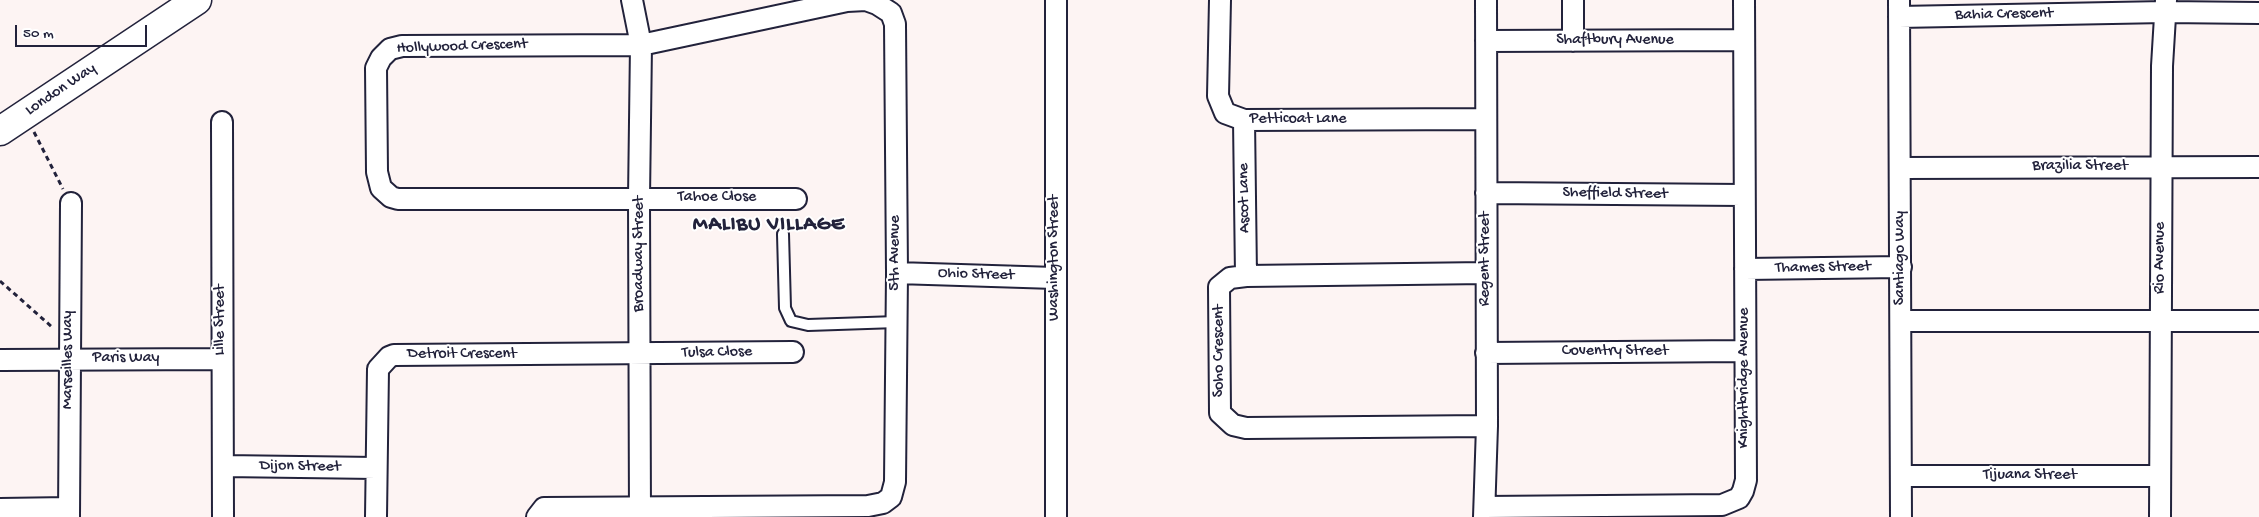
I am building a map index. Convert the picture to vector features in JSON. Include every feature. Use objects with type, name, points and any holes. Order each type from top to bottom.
[{"type":"street","name":"London Way","points":[[0,131],[197,0]]},
{"type":"street","name":"Broadway Street","points":[[632,0],[641,45],[639,198],[641,354],[640,513]]},
{"type":"street","name":"5th Avenue","points":[[640,513],[868,506],[887,501],[893,492],[895,482],[897,273],[895,24],[891,13],[878,4],[866,0],[847,1],[641,45]]},
{"type":"street","name":"Washington Street","points":[[1056,0],[1056,517]]},
{"type":"street","name":"Petticoat Lane","points":[[1220,0],[1218,96],[1224,113],[1244,120],[1486,119]]},
{"type":"street","name":"Regent Street","points":[[1485,512],[1487,426],[1486,0]]},
{"type":"street","points":[[1573,0],[1573,41]]},
{"type":"street","name":"Knightbridge Avenue","points":[[1485,512],[1722,505],[1739,498],[1743,491],[1746,480],[1744,0]]},
{"type":"street","name":"Bahia Crescent","points":[[1899,8],[2166,6],[2259,13]]},
{"type":"street","name":"Rio Avenue","points":[[2160,517],[2162,66],[2166,6]]},
{"type":"street","name":"Santiago Way","points":[[1899,8],[1901,517]]},
{"type":"street","name":"Shaftbury Avenue","points":[[1486,41],[1744,40]]},
{"type":"street","name":"Hollywood Crescent","points":[[639,198],[398,199],[391,197],[381,188],[377,172],[376,68],[385,52],[402,46],[641,45]]},
{"type":"street","name":"Ascot Lane","points":[[1244,120],[1246,276]]},
{"type":"street","name":"Lille Street","points":[[222,122],[221,359],[224,466],[223,517]]},
{"type":"street","name":"Brazilia Street","points":[[1900,168],[2259,167]]},
{"type":"street","name":"Sheffield Street","points":[[1486,193],[1744,195]]},
{"type":"street","name":"Tahoe Close","points":[[639,198],[796,199]]},
{"type":"street","name":"Marseilles Way","points":[[69,513],[70,203]]},
{"type":"street","name":"Thames Street","points":[[1745,269],[1901,267]]},
{"type":"street","name":"Ohio Street","points":[[897,273],[1055,278]]},
{"type":"street","name":"Soho Crescent","points":[[1486,273],[1246,276],[1230,278],[1219,287],[1220,413],[1228,422],[1246,428],[1487,426]]},
{"type":"street","points":[[1900,320],[2259,321]]},
{"type":"street","name":"Coventry Street","points":[[1486,353],[1744,351]]},
{"type":"street","name":"Tulsa Close","points":[[641,354],[793,352]]},
{"type":"street","name":"Detroit Crescent","points":[[376,517],[378,369],[389,357],[404,355],[641,354]]},
{"type":"street","name":"Paris Way","points":[[0,360],[221,359]]},
{"type":"street","name":"Dijon Street","points":[[224,466],[376,468]]},
{"type":"street","name":"Tijuana Street","points":[[1900,476],[2160,476]]},
{"type":"street","points":[[537,517],[544,508],[640,513]]},
{"type":"street","points":[[0,510],[69,513]]},
{"type":"lane","points":[[783,234],[785,308],[791,321],[796,324],[808,325],[896,322]]},
{"type":"path","points":[[33,130],[70,203]]},
{"type":"path","points":[[0,280],[50,326],[69,331]]},
{"type":"district","name":"MALIBU VILLAGE","points":[[769,226]]}]
